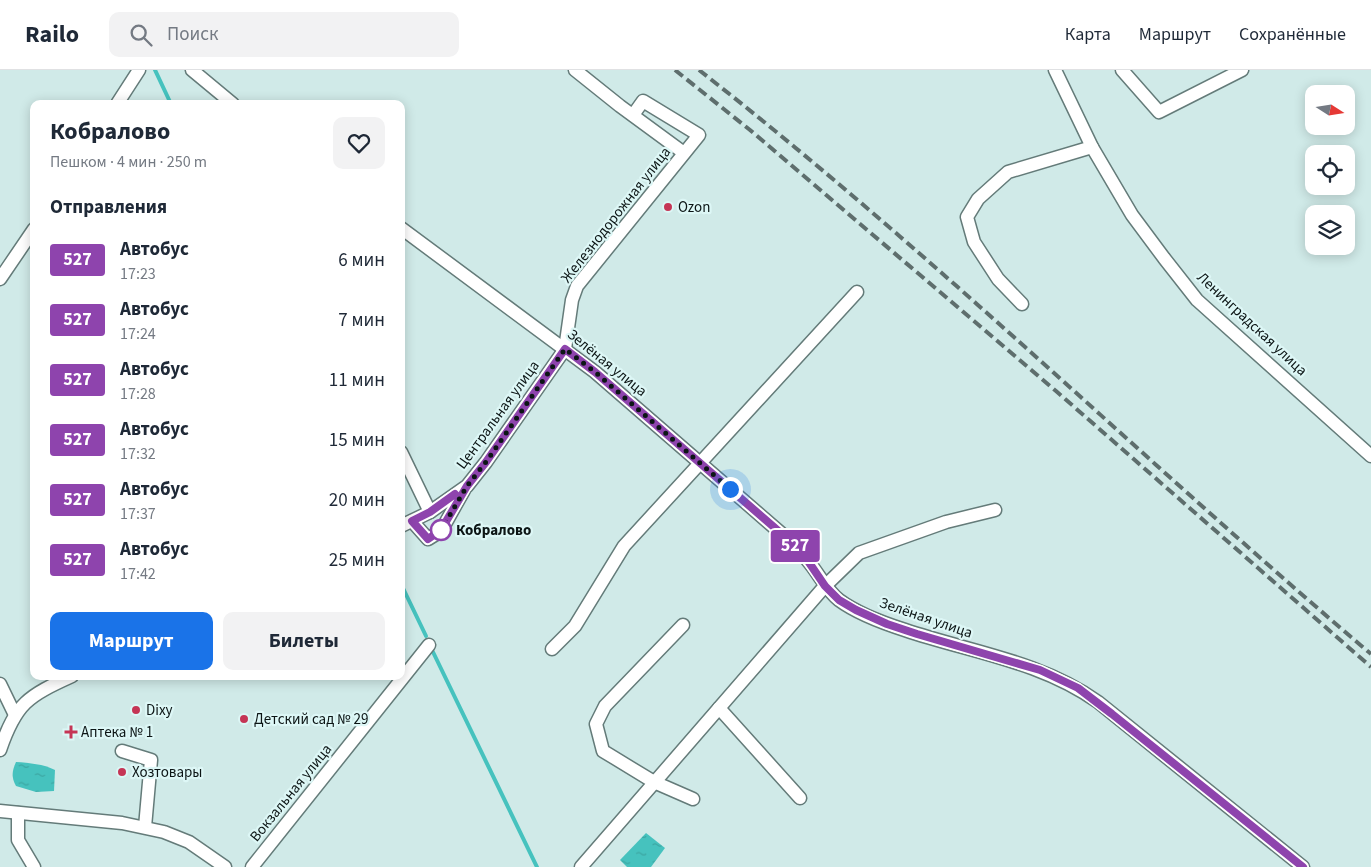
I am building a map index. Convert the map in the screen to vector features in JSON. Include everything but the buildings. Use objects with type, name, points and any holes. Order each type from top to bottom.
[{"type":"street","points":[[120,100],[139,70]]},
{"type":"street","points":[[192,70],[229,100]]},
{"type":"street","points":[[575,70],[632,116],[684,153]]},
{"type":"street","name":"Ленинградская улица","points":[[1055,70],[1092,147],[1132,215],[1197,300],[1371,456]]},
{"type":"street","points":[[1122,70],[1159,112],[1242,70]]},
{"type":"street","name":"Железнодорожная улица","points":[[565,349],[572,300],[578,286],[699,135],[643,101],[632,116]]},
{"type":"street","points":[[1022,304],[998,279],[974,242],[968,217],[978,199],[1008,172],[1092,147]]},
{"type":"street","name":"Зелёная улица","points":[[405,231],[595,372],[790,541],[808,561],[825,586],[839,600],[887,624],[1040,670],[1078,688],[1303,867]]},
{"type":"street","points":[[0,279],[30,235]]},
{"type":"street","points":[[552,649],[575,626],[624,546],[857,292]]},
{"type":"street","name":"Центральная улица","points":[[407,524],[430,512],[467,486],[565,349]]},
{"type":"street","points":[[405,460],[430,512]]},
{"type":"street","points":[[407,524],[428,539],[441,530],[467,486]]},
{"type":"street","points":[[580,867],[825,586],[859,553],[946,522],[995,510]]},
{"type":"street","points":[[683,625],[605,706],[596,724],[603,751],[654,782],[693,799]]},
{"type":"street","name":"Вокзальная улица","points":[[405,675],[429,645]]},
{"type":"street","points":[[0,750],[7,728],[28,700],[40,690],[63,680]]},
{"type":"street","name":"Вокзальная улица","points":[[252,867],[401,680]]},
{"type":"street","points":[[0,684],[15,715]]},
{"type":"street","points":[[719,708],[800,798]]},
{"type":"street","points":[[122,751],[151,760],[145,827]]},
{"type":"street","points":[[0,811],[145,827],[189,842],[225,867]]},
{"type":"street","points":[[18,813],[18,840],[34,867]]},
{"type":"water","points":[[16,762],[41,765],[55,770],[54,791],[36,792],[16,786],[13,774]]},
{"type":"water","points":[[646,833],[665,848],[651,867],[627,867],[620,860]]},
{"type":"waterway","points":[[155,70],[169,100]]},
{"type":"waterway","points":[[405,592],[426,636]]},
{"type":"waterway","points":[[433,652],[537,867]]},
{"type":"railway","points":[[675,70],[750,130],[1056,391],[1371,667]]},
{"type":"railway","points":[[699,70],[871,211],[1371,654]]},
{"type":"bus line","name":"527","points":[[455,494],[430,512],[412,521],[428,539],[441,530],[467,486],[565,349],[595,372],[790,541],[808,561],[825,586],[839,600],[887,624],[1040,670],[1078,688],[1303,867]]},
{"type":"place","name":"Ozon","points":[[668,207]]},
{"type":"place","name":"Кобралово","points":[[441,530]]},
{"type":"place","name":"Dixy","points":[[136,710]]},
{"type":"place","name":"Детский сад № 29","points":[[244,719]]},
{"type":"place","name":"Аптека № 1","points":[[71,732]]},
{"type":"place","name":"Хозтовары","points":[[122,772]]},
{"type":"route","points":[[441,530],[467,486],[565,349],[595,372],[730,489]]}]
